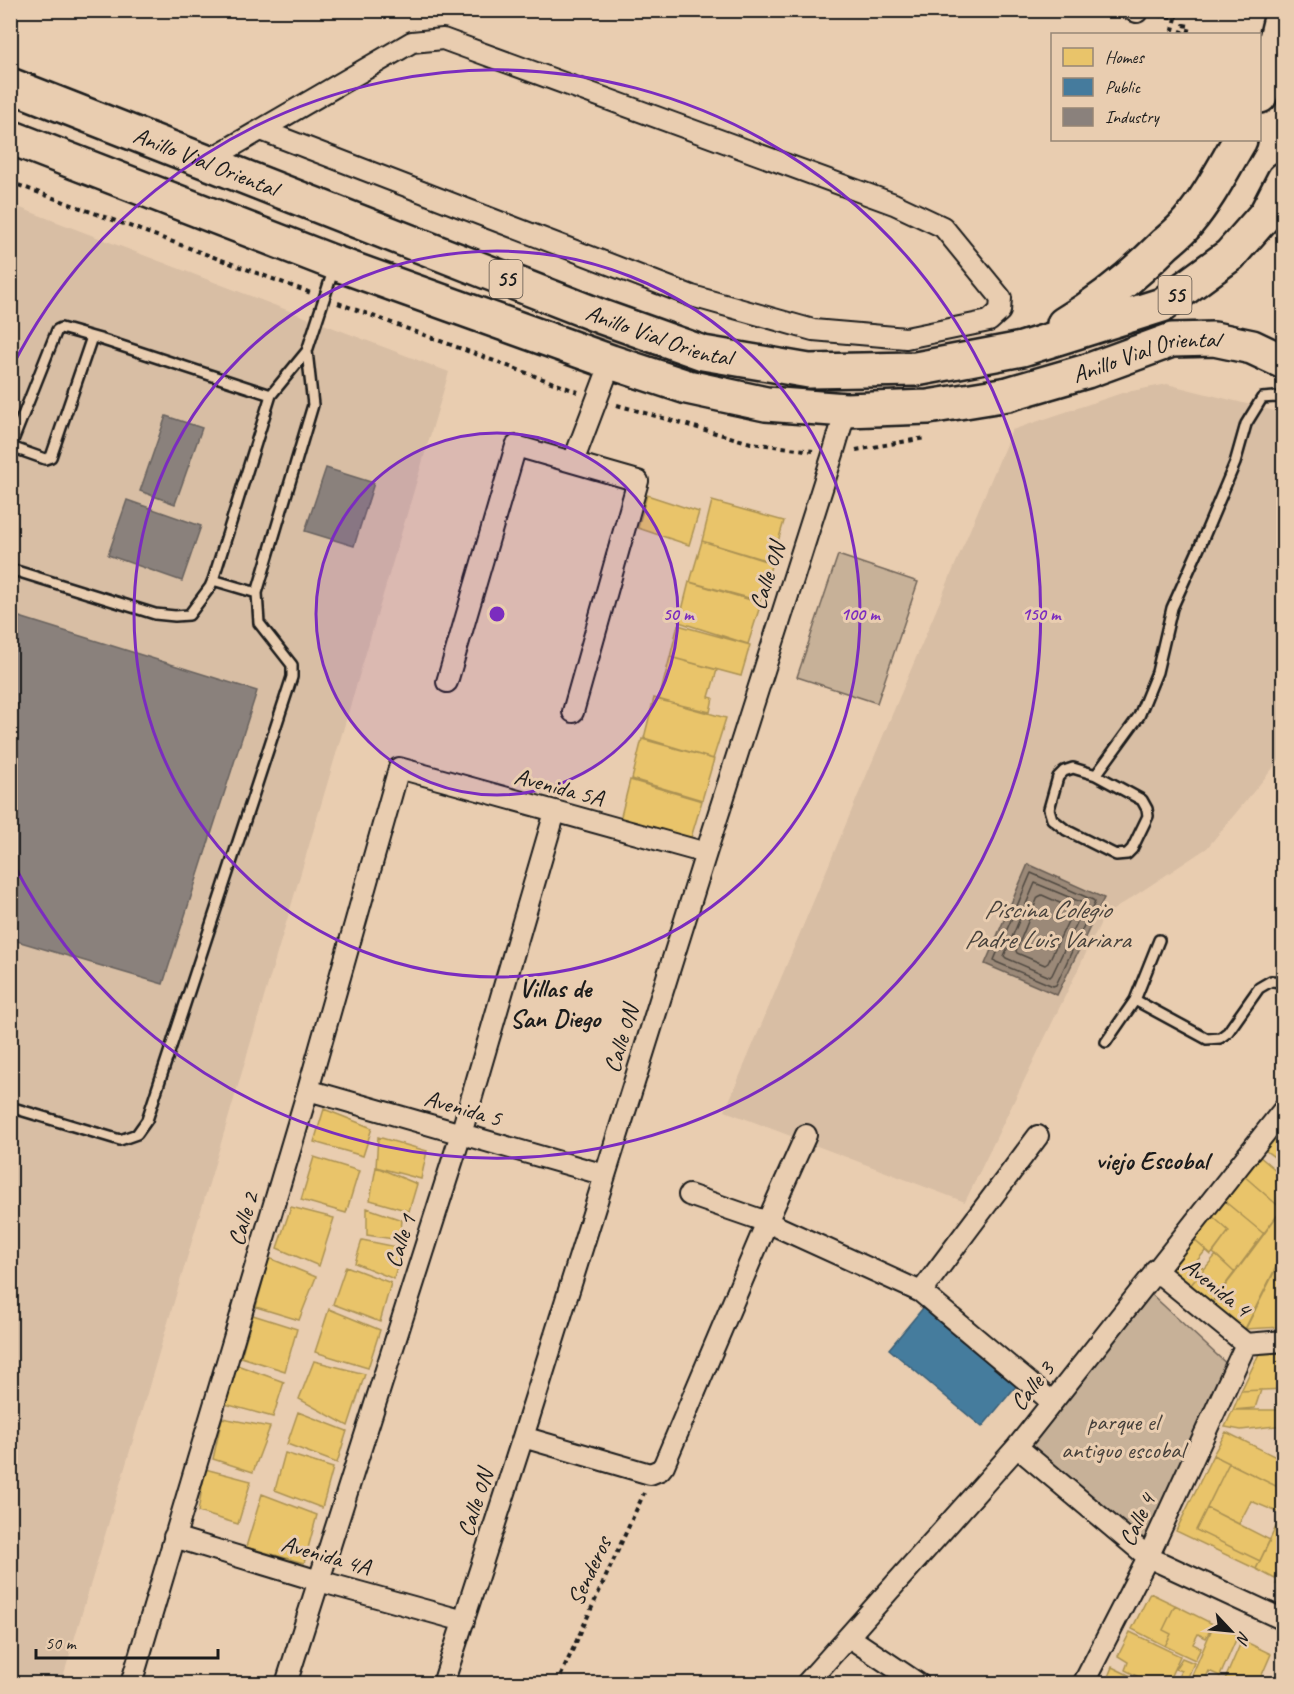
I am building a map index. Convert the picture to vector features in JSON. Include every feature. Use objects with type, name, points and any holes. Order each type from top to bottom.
[{"type":"highway","points":[[1261,94],[1283,10]]},
{"type":"highway","name":"Anillo Vial Oriental","points":[[10,85],[602,317],[703,353],[809,371],[916,369],[1022,349],[1162,305],[1230,255],[1266,213],[1284,179]]},
{"type":"highway","name":"Anillo Vial Oriental","points":[[10,137],[335,263],[611,362],[687,387],[766,404],[846,410],[928,407],[1008,394],[1087,370],[1172,340],[1214,339],[1252,347],[1284,362]]},
{"type":"highway","points":[[1022,349],[1088,309],[1121,285],[1153,256],[1188,222],[1239,141]]},
{"type":"street","points":[[207,161],[412,42],[443,39],[894,204],[943,227],[1002,298],[1000,311],[989,321],[906,338],[813,330],[692,296],[261,130]]},
{"type":"street","points":[[573,462],[611,362]]},
{"type":"street","name":"Calle 0N","points":[[443,1683],[465,1621],[846,410]]},
{"type":"street","points":[[447,682],[516,446],[638,481],[573,712]]},
{"type":"street","name":"Avenida 5A","points":[[399,768],[706,853]]},
{"type":"street","name":"Calle 2","points":[[131,1683],[308,1090],[399,768]]},
{"type":"street","name":"Calle 1","points":[[286,1683],[461,1134],[555,812]]},
{"type":"street","name":"Avenida 5","points":[[308,1090],[605,1174]]},
{"type":"street","name":"Calle 3","points":[[807,1683],[1017,1447],[1284,1109]]},
{"type":"street","points":[[523,1437],[654,1474],[660,1470],[806,1135]]},
{"type":"street","points":[[921,1292],[1038,1136]]},
{"type":"street","points":[[689,1195],[767,1222],[921,1292],[1052,1402]]},
{"type":"street","name":"Avenida 4","points":[[1155,1270],[1246,1344],[1284,1341]]},
{"type":"street","name":"Calle 4","points":[[1083,1683],[1148,1557],[1246,1344]]},
{"type":"street","points":[[1017,1447],[1148,1557],[1284,1620]]},
{"type":"street","name":"Avenida 4A","points":[[174,1537],[465,1621]]},
{"type":"street","points":[[849,1637],[919,1683]]},
{"type":"lane","points":[[10,569],[155,614],[189,615],[210,587],[271,395],[307,351],[335,263]]},
{"type":"lane","points":[[92,337],[51,457],[45,459],[14,448],[12,443],[57,330],[61,328],[92,337],[271,395]]},
{"type":"lane","points":[[10,1107],[120,1140],[137,1134],[147,1120],[292,676],[292,664],[259,623],[256,593],[313,405],[307,351]]},
{"type":"lane","points":[[1096,775],[1139,716],[1157,672],[1172,608],[1231,473],[1246,424],[1262,398],[1284,399]]},
{"type":"lane","points":[[213,579],[256,593]]},
{"type":"lane","points":[[1073,768],[1096,775],[1142,800],[1147,809],[1148,816],[1132,849],[1127,854],[1116,855],[1066,830],[1052,819],[1049,809],[1058,777],[1064,771],[1073,768]]},
{"type":"lane","points":[[1107,1042],[1135,1000],[1159,940]]},
{"type":"lane","points":[[1135,1000],[1207,1039],[1220,1038],[1228,1032],[1259,988],[1271,981],[1284,982]]},
{"type":"path","points":[[1135,11],[1176,18],[1172,33]]},
{"type":"path","points":[[1181,33],[1184,25],[1190,26],[1188,33]]},
{"type":"path","points":[[10,182],[597,399],[751,443],[833,454]]},
{"type":"path","name":"Senderos","points":[[557,1683],[654,1474]]},
{"type":"shaded area","points":[[10,204],[449,372],[61,1684],[10,1683]]},
{"type":"shaded area","points":[[1167,384],[1279,412],[1284,418],[1283,756],[1207,848],[1104,916],[965,1202],[725,1111],[1012,430],[1122,393]]},
{"type":"green space","points":[[838,555],[918,582],[877,703],[797,677]]},
{"type":"green space","name":"parque el antiguo escobal","points":[[1149,1292],[1232,1369],[1144,1546],[1027,1447]]},
{"type":"water","name":"Piscina Colegio Padre Luis Variara","points":[[1028,864],[1104,898],[1057,995],[985,964]]},
{"type":"building: Homes","points":[[647,495],[699,512],[689,545],[638,528]]},
{"type":"building: Homes","points":[[712,501],[784,521],[772,562],[702,541]]},
{"type":"building: Homes","points":[[702,541],[772,563],[760,601],[690,582]]},
{"type":"building: Homes","points":[[689,582],[761,603],[748,644],[679,622]]},
{"type":"building: Homes","points":[[678,625],[750,645],[741,676],[670,657]]},
{"type":"building: Homes","points":[[670,657],[717,670],[709,697],[713,698],[710,712],[659,700]]},
{"type":"building: Homes","points":[[654,698],[726,718],[713,759],[644,738]]},
{"type":"building: Homes","points":[[642,739],[714,759],[702,800],[632,779]]},
{"type":"building: Homes","points":[[630,780],[702,801],[690,841],[620,820]]},
{"type":"building: Homes","points":[[324,1109],[372,1128],[363,1156],[314,1142]]},
{"type":"building: Homes","points":[[1284,1124],[1284,1158],[1281,1162],[1262,1148]]},
{"type":"building: Homes","points":[[378,1137],[427,1151],[421,1179],[376,1167]]},
{"type":"building: Homes","points":[[1259,1156],[1284,1177],[1282,1209],[1243,1175]]},
{"type":"building: Homes","points":[[314,1157],[359,1171],[346,1213],[301,1200]]},
{"type":"building: Homes","points":[[376,1167],[417,1184],[409,1211],[370,1200]]},
{"type":"building: Homes","points":[[1243,1175],[1282,1209],[1264,1234],[1223,1200]]},
{"type":"building: Homes","points":[[1223,1200],[1264,1234],[1235,1273],[1213,1253],[1229,1231],[1211,1215]]},
{"type":"building: Homes","points":[[291,1207],[334,1218],[319,1266],[277,1248]]},
{"type":"building: Homes","points":[[367,1208],[402,1220],[400,1240],[367,1235]]},
{"type":"building: Homes","points":[[1282,1209],[1284,1253],[1243,1334],[1210,1305]]},
{"type":"building: Homes","points":[[1211,1215],[1229,1231],[1211,1255],[1192,1238]]},
{"type":"building: Homes","points":[[1192,1238],[1206,1250],[1196,1262],[1204,1269],[1190,1286],[1168,1266]]},
{"type":"building: Homes","points":[[362,1240],[402,1248],[394,1279],[355,1263]]},
{"type":"building: Homes","points":[[1216,1255],[1235,1273],[1210,1305],[1190,1286]]},
{"type":"building: Homes","points":[[269,1258],[316,1277],[299,1320],[256,1307]]},
{"type":"building: Homes","points":[[1278,1263],[1284,1264],[1284,1327],[1245,1329]]},
{"type":"building: Homes","points":[[346,1266],[391,1283],[380,1322],[333,1304]]},
{"type":"building: Homes","points":[[329,1309],[380,1330],[368,1368],[315,1352]]},
{"type":"building: Homes","points":[[253,1315],[297,1329],[285,1371],[241,1357]]},
{"type":"building: Homes","points":[[1284,1353],[1284,1389],[1241,1391],[1259,1354]]},
{"type":"building: Homes","points":[[314,1361],[365,1374],[348,1426],[299,1399]]},
{"type":"building: Homes","points":[[237,1365],[284,1382],[273,1417],[225,1404]]},
{"type":"building: Homes","points":[[1261,1390],[1255,1408],[1233,1410],[1241,1391]]},
{"type":"building: Homes","points":[[1233,1410],[1284,1410],[1284,1425],[1241,1430],[1225,1427]]},
{"type":"building: Homes","points":[[298,1412],[347,1431],[337,1463],[287,1444]]},
{"type":"building: Homes","points":[[222,1418],[270,1427],[253,1472],[213,1459]]},
{"type":"building: Homes","points":[[1226,1432],[1284,1461],[1284,1490],[1213,1455]]},
{"type":"building: Homes","points":[[285,1453],[333,1468],[322,1508],[275,1490]]},
{"type":"building: Homes","points":[[1213,1455],[1229,1463],[1196,1530],[1260,1561],[1256,1569],[1176,1531]]},
{"type":"building: Homes","points":[[1229,1463],[1284,1490],[1284,1562],[1275,1579],[1256,1569],[1282,1514],[1251,1501],[1239,1524],[1207,1508]]},
{"type":"building: Homes","points":[[205,1469],[251,1481],[238,1524],[198,1512]]},
{"type":"building: Homes","points":[[262,1494],[317,1515],[304,1563],[246,1547]]},
{"type":"building: Homes","points":[[1207,1508],[1270,1540],[1260,1561],[1196,1530]]},
{"type":"building: Homes","points":[[1284,1568],[1284,1587],[1276,1584]]},
{"type":"building: Homes","points":[[1150,1593],[1175,1605],[1163,1630],[1171,1634],[1165,1646],[1132,1629]]},
{"type":"building: Homes","points":[[1175,1605],[1213,1624],[1206,1638],[1198,1634],[1193,1644],[1201,1648],[1195,1660],[1165,1646],[1171,1634],[1163,1630]]},
{"type":"building: Homes","points":[[1214,1624],[1238,1635],[1220,1676],[1209,1671],[1203,1684],[1197,1684],[1190,1680]]},
{"type":"building: Homes","points":[[1130,1632],[1180,1656],[1167,1684],[1152,1684],[1125,1670],[1128,1662],[1118,1656]]},
{"type":"building: Homes","points":[[1242,1640],[1271,1654],[1258,1684],[1223,1684]]},
{"type":"building: Homes","points":[[1182,1658],[1194,1663],[1185,1684],[1177,1684],[1175,1683],[1181,1671],[1175,1669]]},
{"type":"building: Homes","points":[[1112,1667],[1147,1684],[1126,1684],[1120,1681],[1119,1684],[1105,1684]]},
{"type":"building: Public","points":[[923,1308],[1016,1386],[982,1427],[889,1349]]},
{"type":"building: Industry","points":[[166,416],[202,428],[175,504],[140,491]]},
{"type":"building: Industry","points":[[326,468],[374,483],[354,546],[305,531]]},
{"type":"building: Industry","points":[[127,500],[201,526],[182,581],[108,555]]},
{"type":"building: Industry","points":[[10,614],[257,691],[163,984],[10,939]]},
{"type":"district","name":"Villas de San Diego","points":[[555,1003]]},
{"type":"district","name":"viejo Escobal","points":[[1152,1160]]}]
